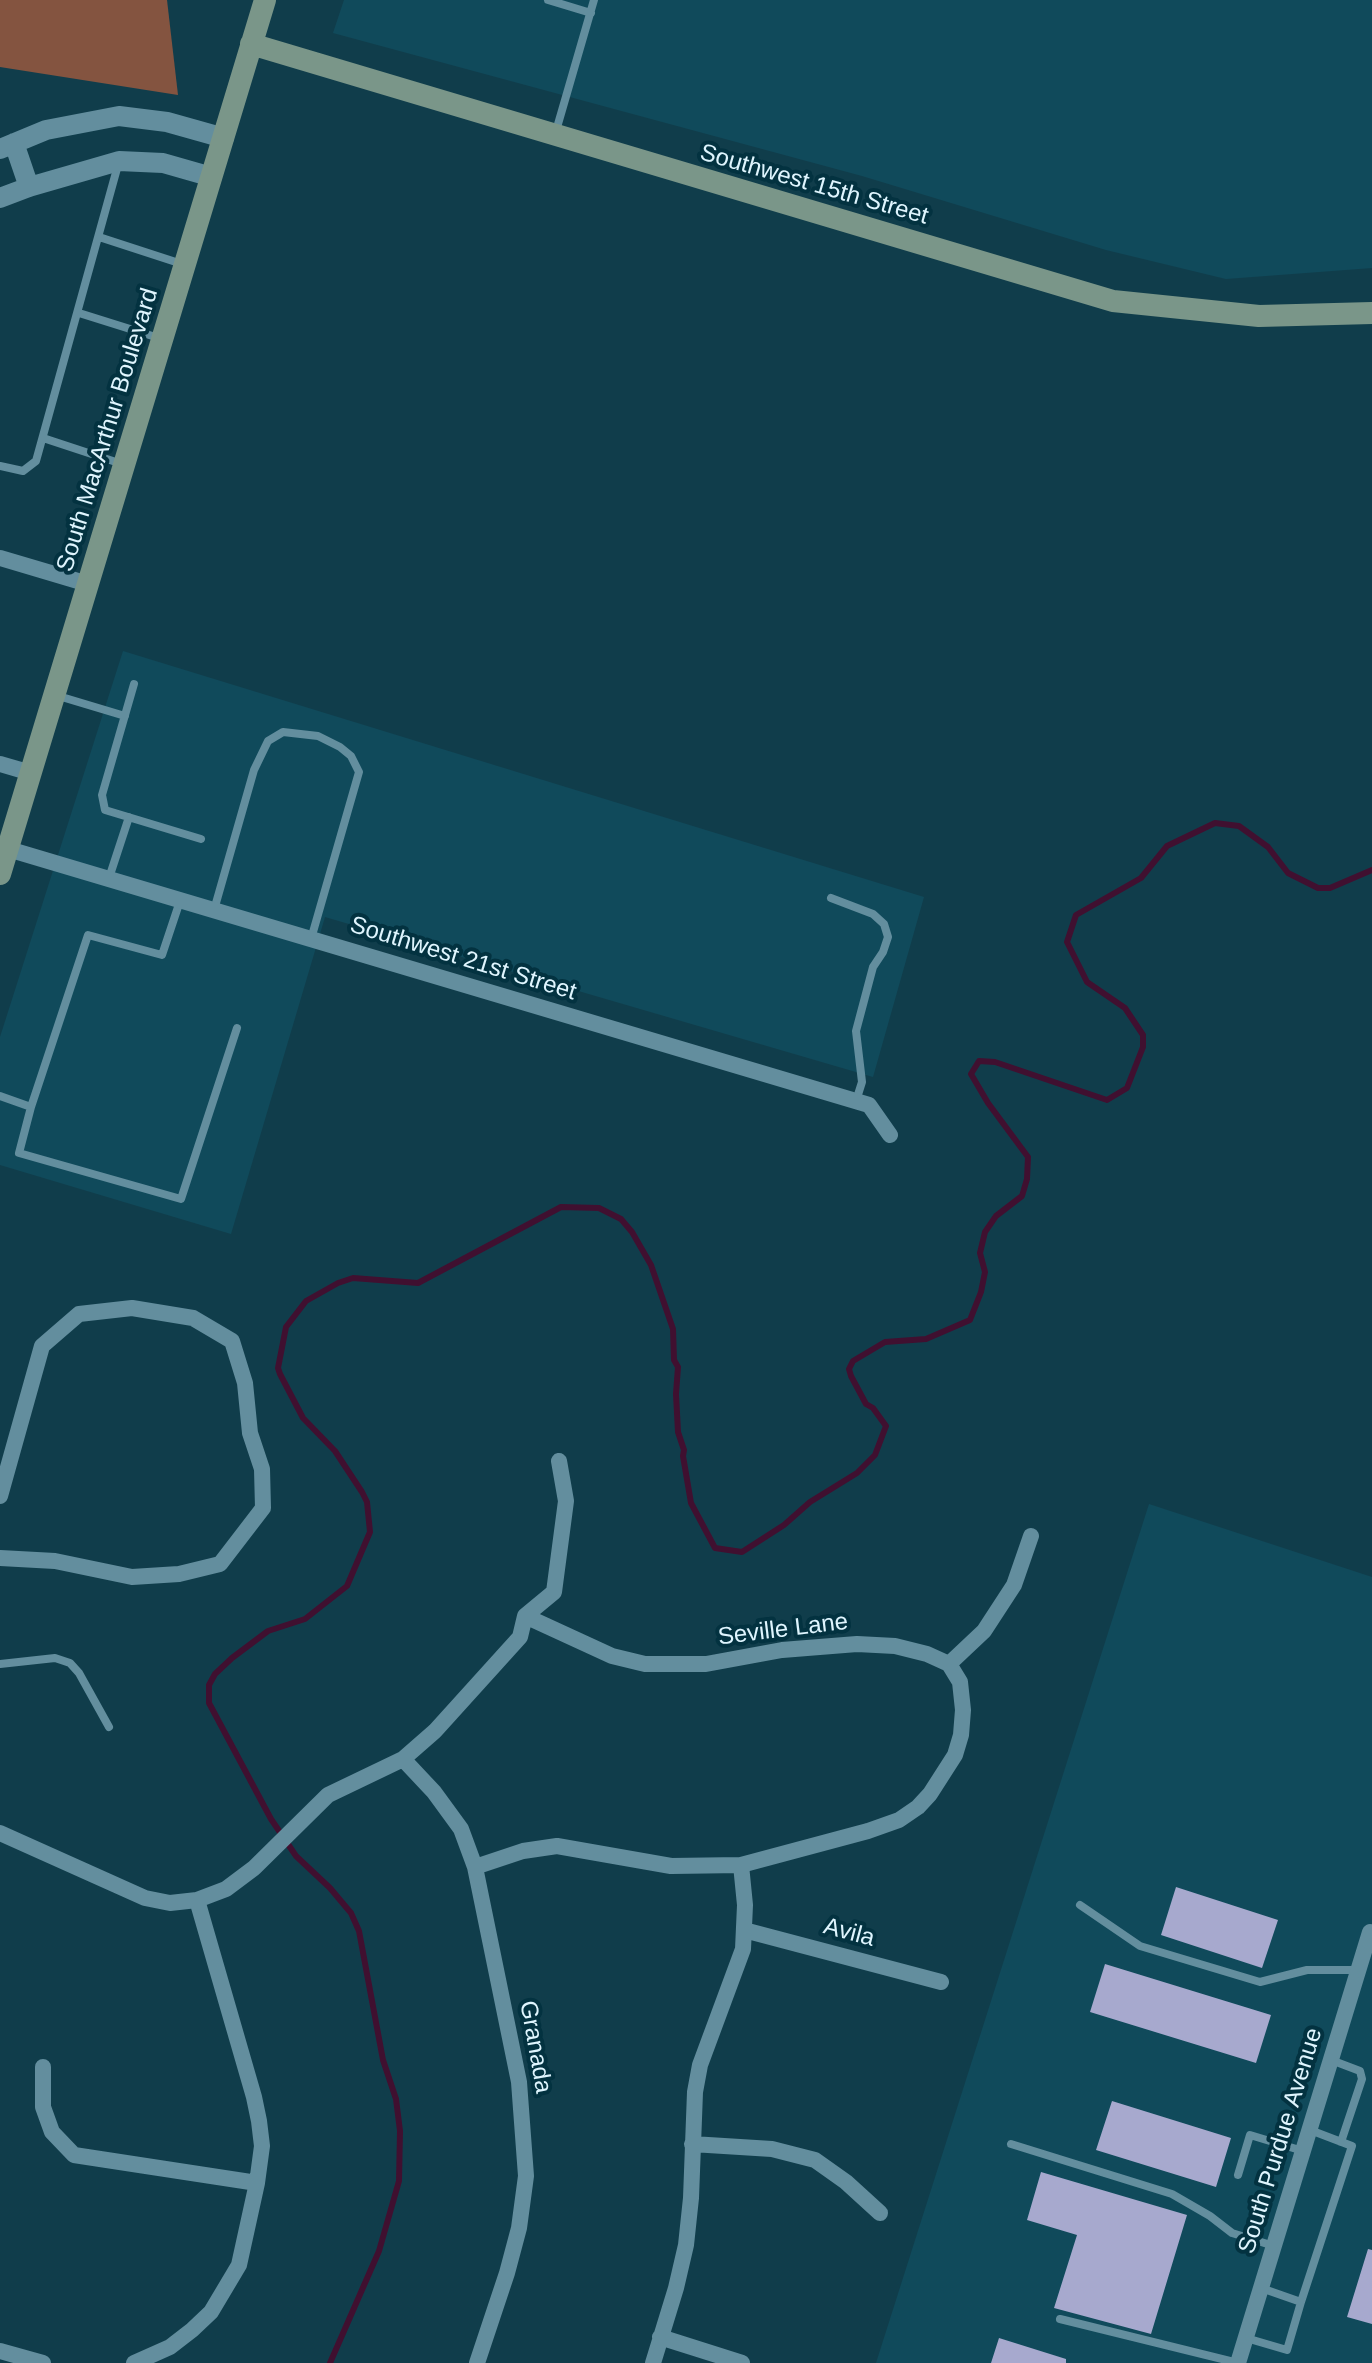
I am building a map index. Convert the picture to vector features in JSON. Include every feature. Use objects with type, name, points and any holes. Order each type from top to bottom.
[{"type":"main road","name":"South MacArthur Boulevard","points":[[0,874],[265,0]]},
{"type":"main road","name":"Southwest 15th Street","points":[[251,44],[1113,301],[1259,316],[1372,313]]},
{"type":"street","points":[[29,187],[7,146],[46,130],[119,116],[167,122],[224,138]]},
{"type":"street","points":[[0,198],[119,161],[163,163],[212,177]]},
{"type":"street","points":[[0,558],[88,584]]},
{"type":"street","points":[[0,764],[31,773]]},
{"type":"street","name":"Southwest 21st Street","points":[[8,849],[869,1105],[890,1135]]},
{"type":"street","points":[[0,1496],[42,1346],[79,1314],[132,1308],[148,1310],[193,1318],[232,1341],[245,1383],[250,1433],[262,1469],[263,1508],[220,1564],[179,1574],[132,1577],[55,1561],[0,1558]]},
{"type":"street","points":[[0,1833],[145,1898],[170,1903],[197,1900],[226,1889],[254,1868],[328,1795],[403,1759],[435,1731],[520,1637],[525,1616],[554,1592],[566,1501],[559,1461]]},
{"type":"street","points":[[475,1867],[523,1851],[557,1846],[671,1866],[741,1865],[899,1820],[918,1807],[955,1755],[961,1735],[963,1710],[960,1682],[949,1664],[984,1631],[1014,1585],[1031,1536]]},
{"type":"street","name":"Seville Lane","points":[[525,1616],[612,1656],[645,1664],[706,1664],[782,1650],[857,1644],[895,1646],[927,1654],[949,1664]]},
{"type":"street","name":"Granada","points":[[403,1759],[434,1792],[461,1829],[475,1867],[519,2082],[526,2176],[519,2228],[477,2363]]},
{"type":"street","points":[[653,2363],[686,2245],[695,2092],[700,2065],[743,1949],[745,1905],[741,1865]]},
{"type":"street","points":[[134,2363],[170,2347],[211,2312],[239,2265],[257,2183],[262,2146],[259,2121],[197,1900]]},
{"type":"street","name":"Avila","points":[[744,1930],[941,1982]]},
{"type":"street","name":"South Purdue Avenue","points":[[1238,2363],[1371,1933]]},
{"type":"street","points":[[43,2067],[43,2107],[52,2132],[74,2155],[257,2183]]},
{"type":"street","points":[[692,2144],[772,2149],[815,2160],[846,2182],[880,2213]]},
{"type":"street","points":[[660,2337],[742,2363]]},
{"type":"street","points":[[0,2351],[43,2363]]},
{"type":"lane","points":[[548,0],[591,13]]},
{"type":"lane","points":[[554,136],[594,0]]},
{"type":"lane","points":[[0,466],[23,471],[36,461],[119,161]]},
{"type":"lane","points":[[99,237],[185,265]]},
{"type":"lane","points":[[79,313],[162,339]]},
{"type":"lane","points":[[43,438],[124,465]]},
{"type":"lane","points":[[134,684],[102,795],[105,810],[201,839]]},
{"type":"lane","points":[[55,695],[125,716]]},
{"type":"lane","points":[[214,910],[254,770],[268,741],[283,732],[318,736],[351,756],[359,772],[311,939]]},
{"type":"lane","points":[[109,878],[129,817]]},
{"type":"lane","points":[[831,898],[873,914],[884,924],[888,937],[873,967],[856,1031],[862,1082],[856,1101]]},
{"type":"lane","points":[[181,900],[162,955],[88,935],[31,1107],[19,1153],[181,1199],[237,1028]]},
{"type":"lane","points":[[0,1096],[31,1107]]},
{"type":"lane","points":[[0,1664],[55,1658],[70,1663],[79,1673],[109,1727]]},
{"type":"lane","points":[[1080,1905],[1140,1946],[1260,1982],[1307,1970],[1358,1970]]},
{"type":"lane","points":[[1331,2060],[1360,2071],[1362,2079],[1341,2142]]},
{"type":"lane","points":[[1246,2338],[1287,2350],[1352,2146],[1309,2130]]},
{"type":"lane","points":[[1238,2175],[1250,2135],[1303,2151]]},
{"type":"lane","points":[[1011,2144],[1172,2194],[1232,2233],[1274,2246]]},
{"type":"lane","points":[[1261,2288],[1301,2302]]},
{"type":"lane","points":[[1060,2319],[1238,2363]]},
{"type":"shaded area","points":[[0,0],[167,0],[178,95],[0,67]]},
{"type":"shaded area","points":[[344,0],[1372,0],[1372,268],[1226,279],[1106,250],[862,176],[333,33]]},
{"type":"shaded area","points":[[123,651],[924,897],[873,1077],[325,917],[231,1234],[0,1165],[0,1037]]},
{"type":"shaded area","points":[[1149,1504],[1372,1577],[1372,2363],[876,2363]]},
{"type":"building","points":[[1176,1887],[1278,1920],[1262,1968],[1161,1935]]},
{"type":"building","points":[[1105,1964],[1271,2015],[1256,2063],[1090,2012]]},
{"type":"building","points":[[1112,2101],[1231,2138],[1216,2187],[1096,2150]]},
{"type":"building","points":[[1041,2172],[1187,2215],[1151,2334],[1054,2308],[1077,2235],[1027,2220]]},
{"type":"building","points":[[1368,2249],[1372,2250],[1372,2324],[1347,2317]]},
{"type":"building","points":[[999,2338],[1066,2359],[1066,2363],[991,2363]]},
{"type":"waterway","points":[[330,2363],[379,2251],[399,2181],[400,2131],[396,2099],[383,2060],[359,1931],[351,1913],[296,1856],[271,1819],[209,1703],[209,1685],[215,1674],[232,1658],[268,1631],[305,1619],[347,1586],[370,1532],[367,1502],[362,1492],[335,1451],[303,1418],[280,1374],[278,1368],[286,1327],[306,1301],[338,1283],[353,1278],[418,1283],[561,1207],[599,1208],[621,1219],[632,1232],[651,1265],[673,1329],[674,1360],[678,1367],[678,1432],[684,1450],[691,1503],[715,1548],[742,1552],[784,1525],[810,1502],[857,1473],[875,1455],[886,1426],[873,1408],[866,1404],[851,1376],[849,1369],[853,1361],[885,1342],[926,1339],[970,1320],[985,1272],[980,1253],[985,1232],[996,1216],[1022,1196],[1028,1157],[988,1103],[971,1074],[979,1061],[995,1062],[1107,1100],[1127,1088],[1143,1047],[1143,1035],[1125,1008],[1087,982],[1067,942],[1076,915],[1141,878],[1167,846],[1215,823],[1239,826],[1268,847],[1288,873],[1318,888],[1330,888],[1372,870]]}]
